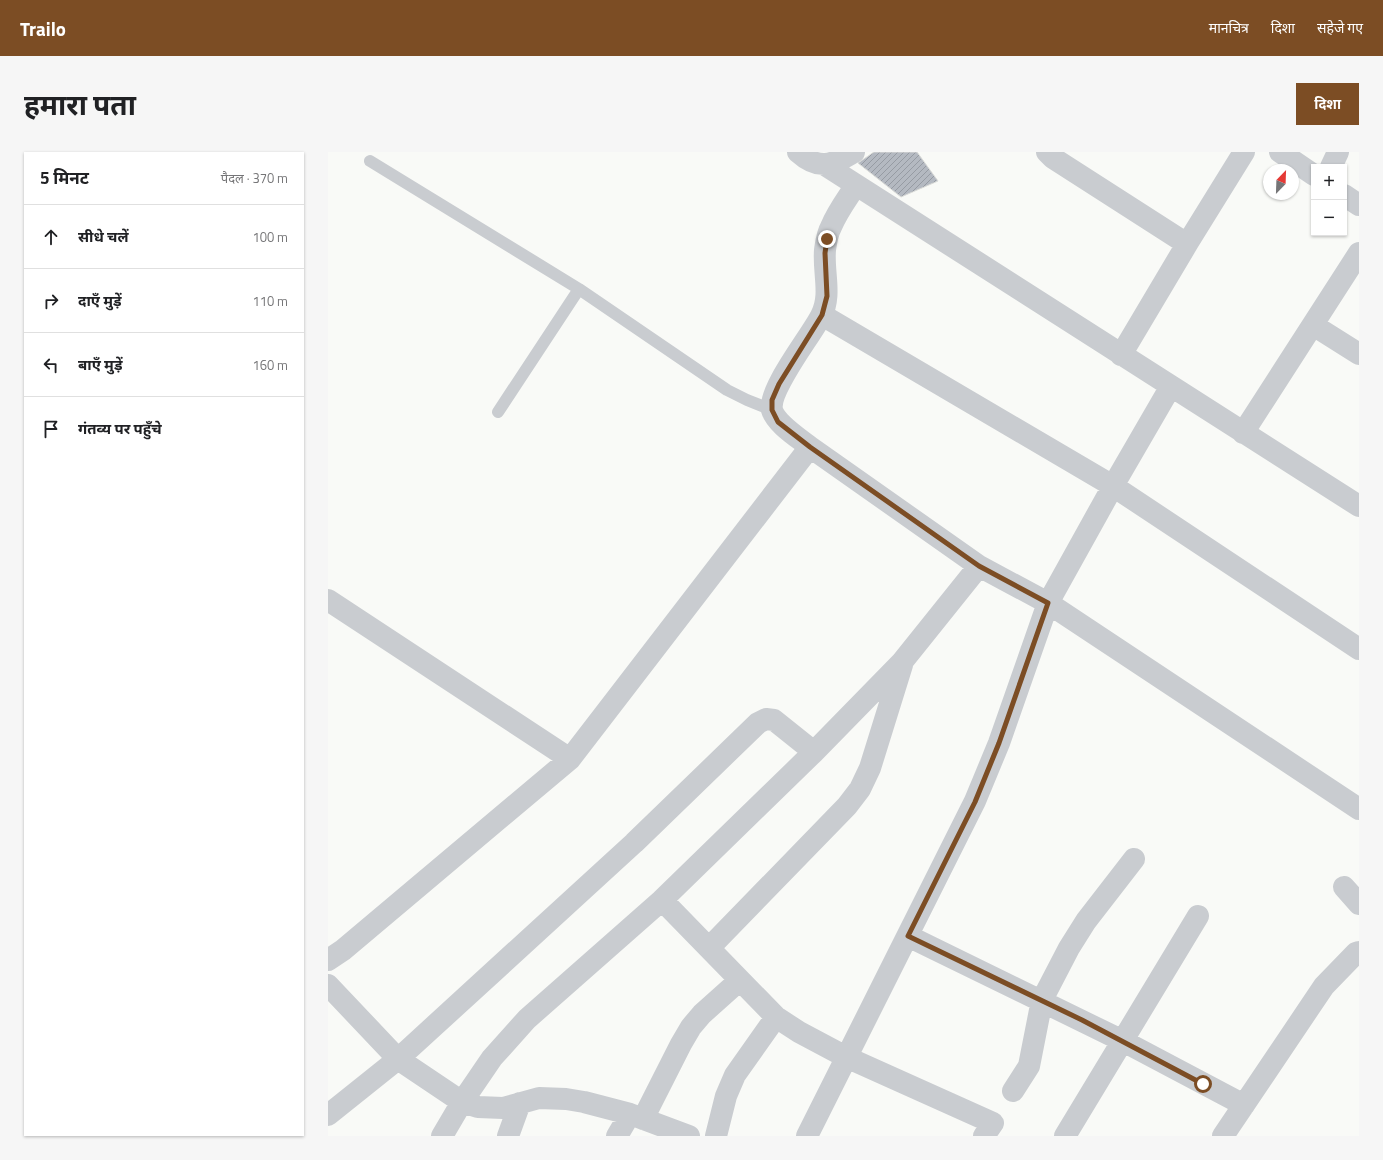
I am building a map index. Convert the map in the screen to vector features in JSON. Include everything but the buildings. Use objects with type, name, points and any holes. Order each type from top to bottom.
[{"type":"street","points":[[798,152],[813,162],[825,165],[1359,506]]},
{"type":"street","points":[[825,165],[837,162],[854,152]]},
{"type":"street","points":[[1047,152],[1052,158],[1187,244]]},
{"type":"street","points":[[1121,354],[1244,152]]},
{"type":"street","points":[[1280,152],[1311,173]]},
{"type":"street","points":[[1332,164],[1338,152]]},
{"type":"street","points":[[856,185],[830,227],[825,253],[827,296],[822,315],[779,384],[772,400],[772,410],[778,422],[810,447],[979,566],[1048,603],[1359,809]]},
{"type":"street","points":[[1347,197],[1359,205]]},
{"type":"street","points":[[1243,432],[1359,253]]},
{"type":"street","points":[[822,315],[1113,486],[1359,649]]},
{"type":"street","points":[[1313,325],[1359,354]]},
{"type":"street","points":[[807,1136],[975,802],[999,743],[1048,603],[1113,486],[1172,386]]},
{"type":"street","points":[[333,950],[570,760],[810,447]]},
{"type":"street","points":[[442,1136],[462,1102],[492,1058],[527,1019],[662,900],[814,752],[902,662],[979,566]]},
{"type":"street","points":[[328,600],[570,760]]},
{"type":"street","points":[[709,948],[847,806],[860,789],[870,768],[902,662]]},
{"type":"street","points":[[328,1115],[398,1059],[634,843],[758,723],[766,719],[774,720],[814,752]]},
{"type":"street","points":[[1013,1090],[1029,1066],[1042,1000],[1069,948],[1086,922],[1134,859]]},
{"type":"street","points":[[1344,887],[1359,904]]},
{"type":"street","points":[[662,900],[776,1017],[799,1032],[846,1057],[993,1124],[984,1136]]},
{"type":"street","points":[[1072,1134],[1123,1041],[1198,916]]},
{"type":"street","points":[[908,936],[1042,1000],[1244,1105]]},
{"type":"street","points":[[1223,1136],[1324,986],[1356,953],[1359,952]]},
{"type":"street","points":[[617,1136],[636,1116],[691,1027],[702,1014],[740,980]]},
{"type":"street","points":[[328,985],[398,1059],[462,1102],[478,1107],[503,1108],[539,1098],[566,1099],[584,1102],[636,1116],[688,1136]]},
{"type":"street","points":[[716,1136],[726,1096],[735,1075],[776,1017]]},
{"type":"street","points":[[508,1136],[520,1103]]},
{"type":"lane","points":[[370,161],[579,290],[728,390],[747,400],[772,410]]},
{"type":"lane","points":[[498,412],[579,290]]},
{"type":"route","points":[[827,239],[825,253],[827,296],[822,315],[779,384],[772,400],[772,410],[778,422],[810,447],[979,566],[1048,603],[999,743],[975,802],[908,936],[1082,1020],[1203,1084]]}]
